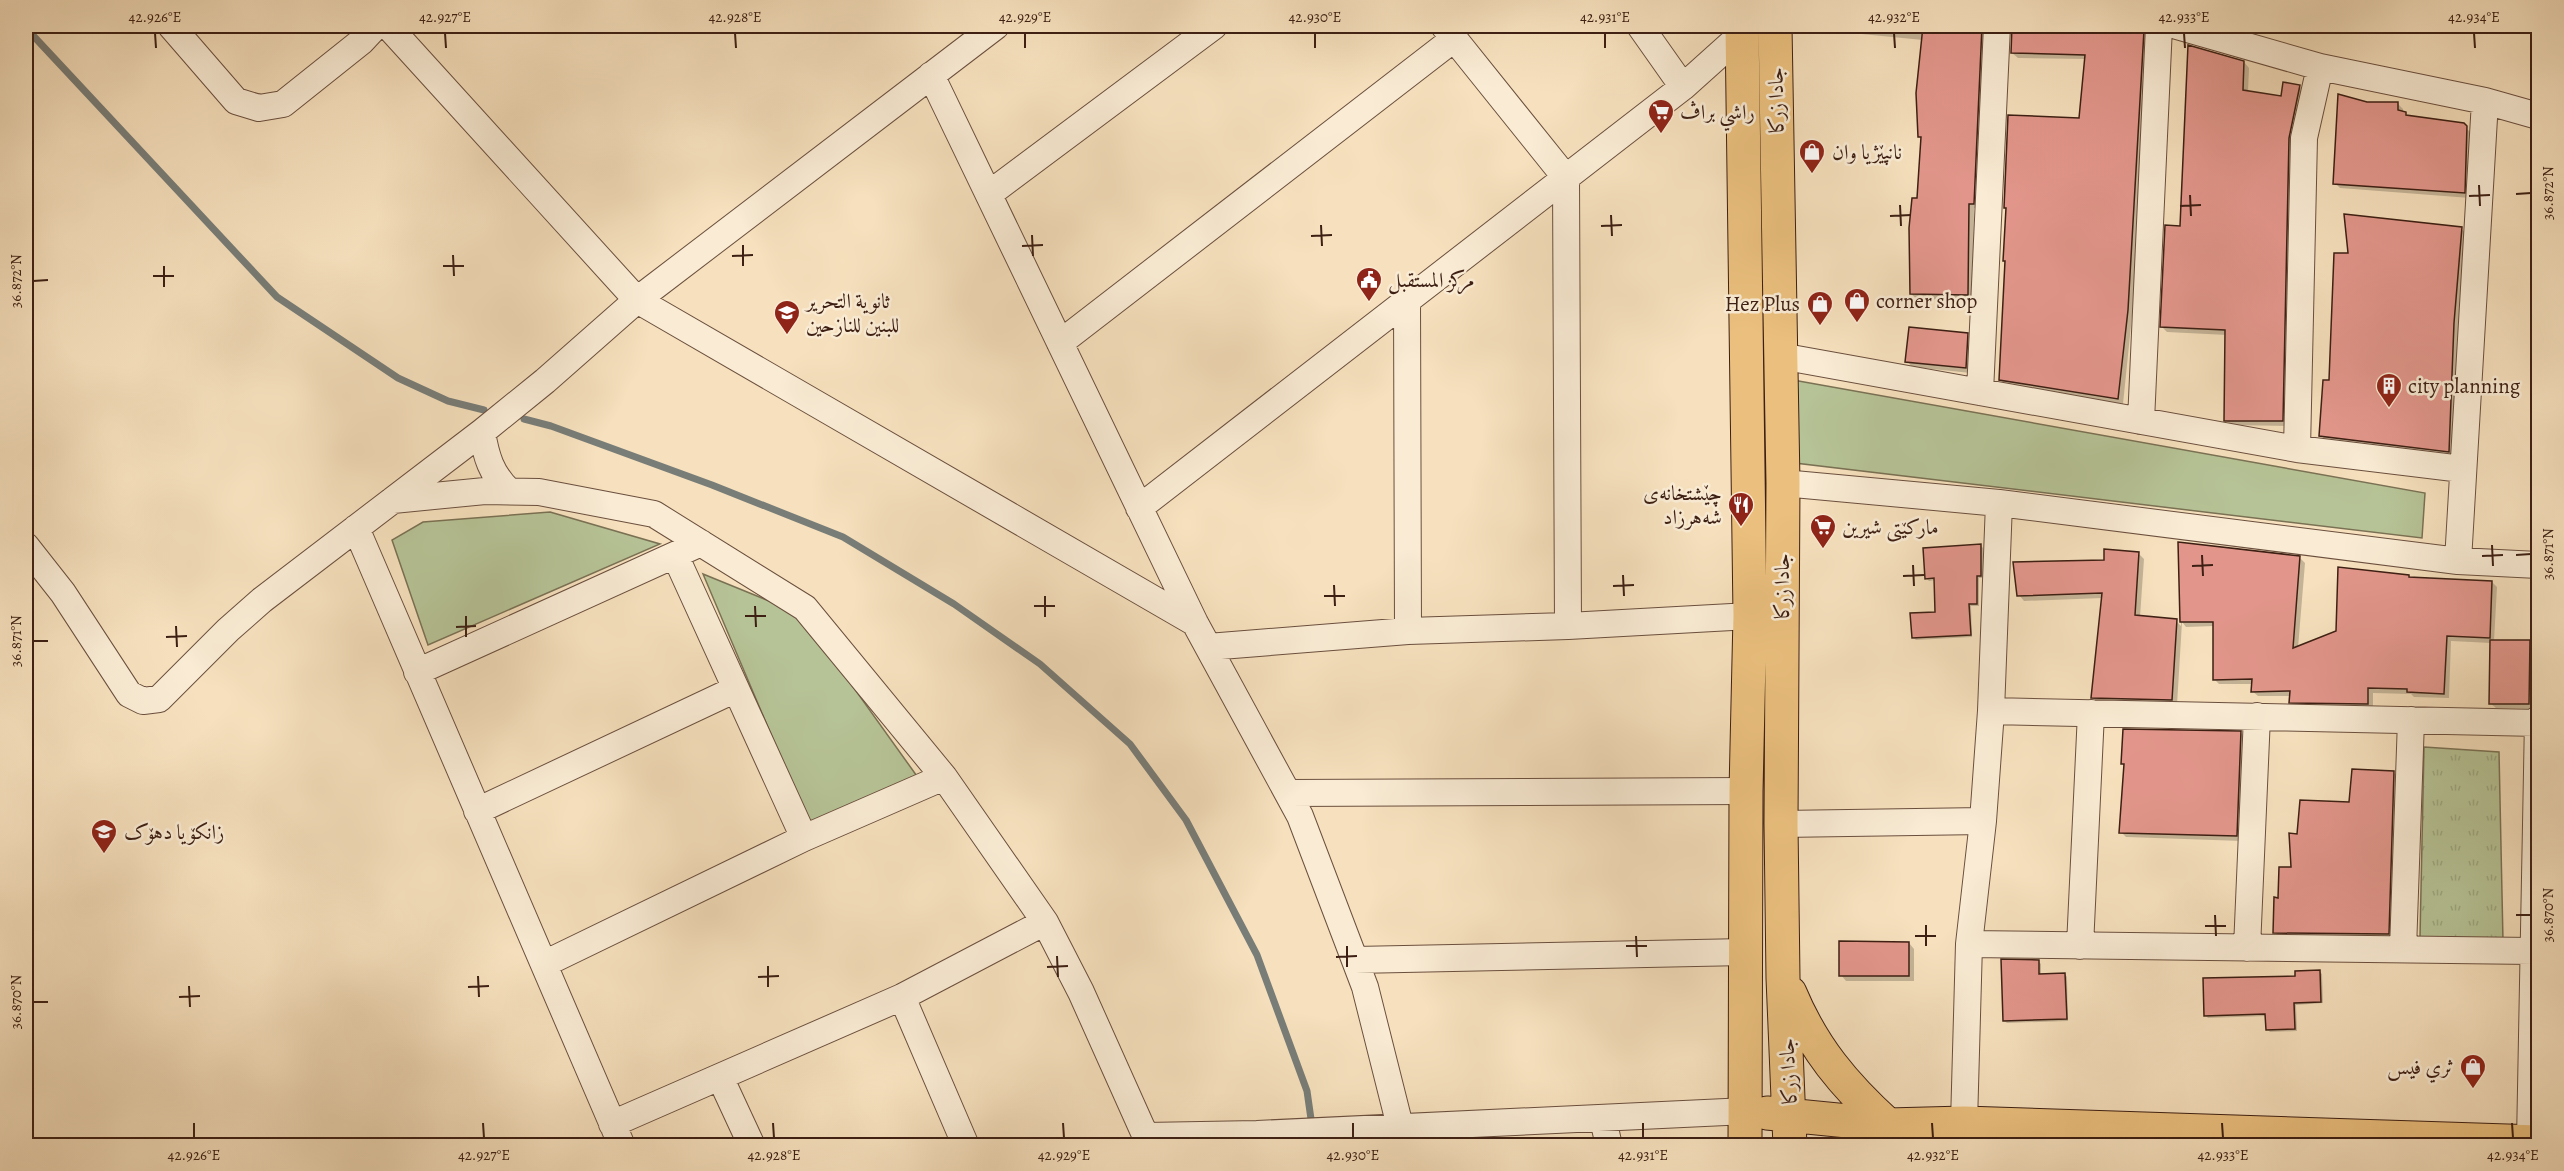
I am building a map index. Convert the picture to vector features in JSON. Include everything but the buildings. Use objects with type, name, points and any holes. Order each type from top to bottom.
[{"type":"main road","name":"جادا زرکا","points":[[1775,26],[1783,483],[1780,824],[1783,978],[1790,1131]]},
{"type":"main road","name":"جادا زرکا","points":[[1742,30],[1750,616],[1746,792],[1747,1111],[1745,1146]]},
{"type":"main road","points":[[1783,978],[1801,1020],[1825,1059],[1854,1094],[1888,1125]]},
{"type":"main road","points":[[1747,1111],[1790,1131],[1838,1121],[1888,1125],[1964,1123],[2534,1142]]},
{"type":"main road","points":[[1811,1146],[1814,1131],[1821,1125],[1838,1121]]},
{"type":"street","points":[[171,26],[236,102],[259,108],[283,104],[362,41],[376,26]]},
{"type":"street","points":[[388,26],[637,300],[1195,624]]},
{"type":"street","points":[[26,546],[73,608],[129,694],[136,699],[151,701],[165,694],[196,661],[262,600],[482,432],[545,381],[637,300],[996,26]]},
{"type":"street","points":[[988,194],[1214,26]]},
{"type":"street","points":[[1640,26],[1683,87]]},
{"type":"street","points":[[1980,392],[1997,26]]},
{"type":"street","points":[[2141,421],[2159,26]]},
{"type":"street","points":[[2177,26],[2320,67],[2485,101],[2538,116]]},
{"type":"street","points":[[1139,508],[1683,87],[1742,30]]},
{"type":"street","points":[[1060,343],[1449,32],[1566,178],[1568,626]]},
{"type":"street","points":[[2297,449],[2304,138],[2320,67]]},
{"type":"street","points":[[931,75],[1195,624],[1300,816],[1365,987],[1402,1136]]},
{"type":"street","points":[[2458,561],[2485,101]]},
{"type":"street","points":[[1407,301],[1408,631]]},
{"type":"street","points":[[1780,356],[2297,449],[2462,468]]},
{"type":"street","points":[[482,432],[490,467],[498,481],[509,491]]},
{"type":"street","points":[[1783,483],[2000,503],[2458,561],[2538,565]]},
{"type":"street","points":[[393,500],[509,491],[539,492],[654,514],[805,608],[944,777],[1045,922],[1081,992],[1147,1141],[1257,1134],[1402,1136],[1603,1119],[1747,1111]]},
{"type":"street","points":[[1964,1123],[1969,944],[1983,821],[1991,711],[2000,503]]},
{"type":"street","points":[[356,528],[617,1135],[720,1077],[902,997],[1045,922]]},
{"type":"street","points":[[417,672],[701,543]]},
{"type":"street","points":[[675,555],[804,838]]},
{"type":"street","points":[[1208,647],[1408,631],[1568,626],[1750,616]]},
{"type":"street","points":[[477,811],[736,689]]},
{"type":"street","points":[[1991,711],[2538,721],[2533,951],[2534,1142]]},
{"type":"street","points":[[2080,946],[2091,713]]},
{"type":"street","points":[[2247,948],[2257,716]]},
{"type":"street","points":[[2403,949],[2411,720]]},
{"type":"street","points":[[544,964],[804,838],[944,777]]},
{"type":"street","points":[[1288,793],[1746,792]]},
{"type":"street","points":[[1780,824],[1983,821]]},
{"type":"street","points":[[1969,944],[2533,951]]},
{"type":"street","points":[[1355,960],[1745,952]]},
{"type":"street","points":[[902,997],[966,1146]]},
{"type":"street","points":[[720,1077],[752,1146]]},
{"type":"street","points":[[1603,1119],[1609,1146]]},
{"type":"green space","points":[[1793,380],[2425,493],[2422,538],[1795,463]]},
{"type":"green space","points":[[550,512],[660,544],[428,645],[392,540],[423,522]]},
{"type":"green space","points":[[703,574],[801,614],[919,779],[809,824]]},
{"type":"green space","points":[[2424,747],[2499,752],[2503,941],[2420,937]]},
{"type":"green space","points":[[1826,1140],[2156,1145],[1824,1146]]},
{"type":"waterway","points":[[26,28],[277,297],[398,378],[448,401],[484,410]]},
{"type":"waterway","points":[[524,419],[551,426],[712,485],[843,537],[954,604],[1040,664],[1130,744],[1186,820],[1257,955],[1307,1091],[1311,1119]]},
{"type":"place","name":"راشي براڤ","points":[[1661,135]]},
{"type":"place","name":"نانپێژیا وان","points":[[1812,175]]},
{"type":"place","name":"مركز المستقبل","points":[[1369,303]]},
{"type":"place","name":"corner shop","points":[[1857,324]]},
{"type":"place","name":"Hez Plus","points":[[1820,327]]},
{"type":"place","name":"ثانوية التحرير للبنين للنازحين","points":[[787,336]]},
{"type":"place","name":"city planning","points":[[2389,409]]},
{"type":"place","name":"چێشتخانەی شەهرزاد","points":[[1741,528]]},
{"type":"place","name":"مارکێتی شیرین","points":[[1823,550]]},
{"type":"place","name":"زانکۆیا دهۆک","points":[[104,855]]},
{"type":"place","name":"ثري فيس","points":[[2473,1090]]}]
